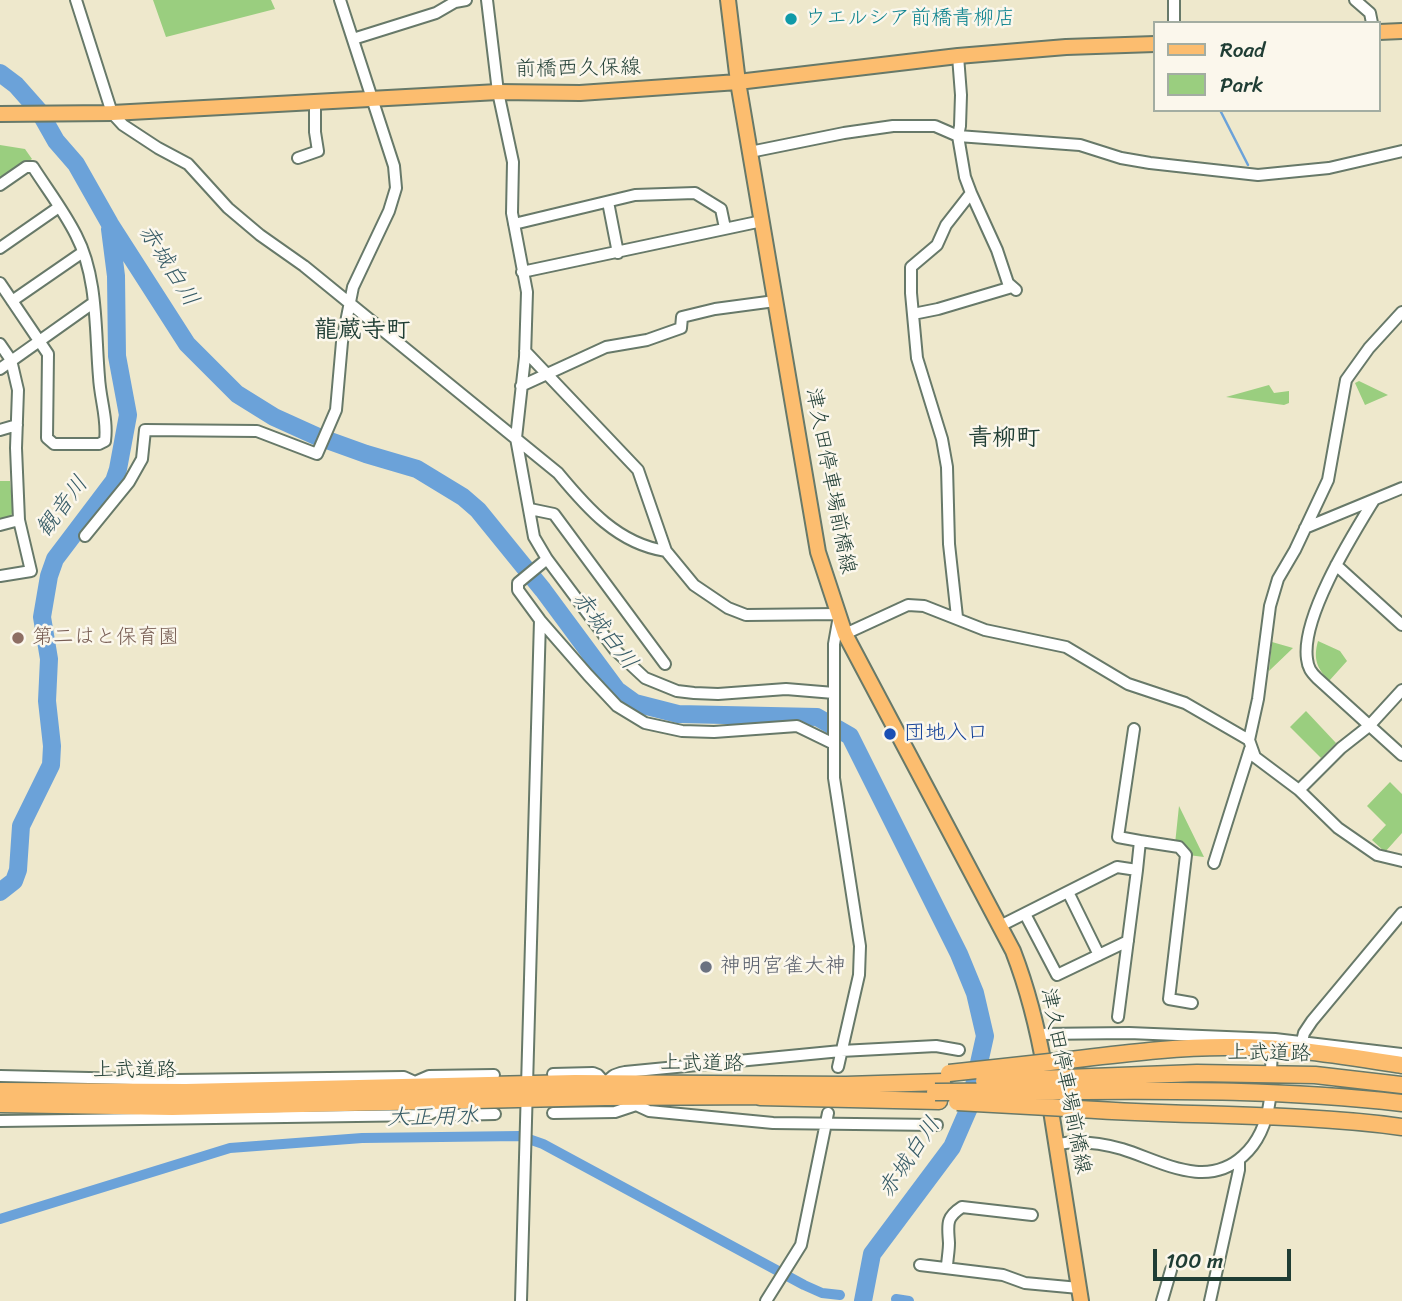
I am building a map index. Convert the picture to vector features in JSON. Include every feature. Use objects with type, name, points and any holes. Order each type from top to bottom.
[{"type":"highway","points":[[941,1087],[1059,1061],[1198,1047],[1272,1048],[1402,1065]]},
{"type":"highway","name":"上武道路","points":[[606,1090],[632,1101],[1065,1084],[1197,1073],[1302,1075],[1402,1085]]},
{"type":"highway","name":"上武道路","points":[[1065,1084],[1280,1092],[1402,1103]]},
{"type":"highway","name":"上武道路","points":[[0,1091],[526,1092],[846,1086],[941,1087]]},
{"type":"highway","points":[[941,1087],[1066,1108],[1165,1115],[1268,1116],[1402,1127]]},
{"type":"highway","name":"上武道路","points":[[0,1104],[172,1107],[416,1090],[437,1106],[526,1092]]},
{"type":"main road","name":"津久田停車場前橋線","points":[[728,0],[738,82],[818,552],[845,634],[1000,926],[1024,980],[1039,1034],[1080,1294]]},
{"type":"main road","points":[[1381,32],[1402,31]]},
{"type":"main road","name":"前橋西久保線","points":[[5,114],[112,113],[498,92],[580,93],[738,82],[958,56],[1066,47],[1154,44]]},
{"type":"street","points":[[76,0],[112,113],[123,125],[188,164],[228,208],[260,235],[304,266],[558,473],[589,510],[625,538],[666,551]]},
{"type":"street","points":[[85,536],[129,482],[142,459],[145,430],[257,430],[317,454],[337,410],[341,342],[353,287],[389,211],[396,188],[394,166],[340,0]]},
{"type":"street","points":[[353,39],[436,13],[455,2],[466,0]]},
{"type":"street","points":[[487,0],[498,92],[513,162],[514,224],[527,292],[525,351],[516,438],[534,537],[546,560],[615,650],[645,678],[677,691],[694,693],[786,689],[834,696]]},
{"type":"street","points":[[1174,0],[1174,21]]},
{"type":"street","points":[[1355,0],[1370,13],[1372,21]]},
{"type":"street","points":[[914,314],[1014,289],[1008,284],[997,250],[965,177],[958,136],[961,95],[958,56]]},
{"type":"street","points":[[299,158],[318,151],[315,102]]},
{"type":"street","points":[[750,152],[844,132],[893,126],[935,126],[958,136],[1080,145],[1121,158],[1150,163],[1258,175],[1329,168],[1402,151]]},
{"type":"street","points":[[0,185],[26,167],[33,167],[77,235],[88,264],[100,391],[107,425],[105,441],[99,444],[54,444],[47,438],[48,354],[0,283]]},
{"type":"street","points":[[514,224],[635,195],[695,192],[721,209],[725,229]]},
{"type":"street","points":[[957,617],[949,544],[947,467],[942,439],[917,358],[911,267],[937,245],[946,225],[971,193]]},
{"type":"street","points":[[608,202],[618,253]]},
{"type":"street","points":[[0,248],[59,207]]},
{"type":"street","points":[[522,272],[762,221]]},
{"type":"street","points":[[12,301],[83,252]]},
{"type":"street","points":[[521,386],[606,347],[670,333],[681,328],[682,317],[715,309],[775,301]]},
{"type":"street","points":[[0,369],[93,303]]},
{"type":"street","points":[[1214,863],[1250,745],[1270,606],[1278,579],[1328,480],[1346,380],[1369,348],[1402,312]]},
{"type":"street","points":[[0,344],[11,360],[18,390],[19,520],[31,570],[0,576]]},
{"type":"street","points":[[525,351],[638,470],[666,551],[694,585],[728,608],[746,614],[839,615],[834,644],[836,789],[860,946],[859,975],[838,1067]]},
{"type":"street","points":[[0,430],[17,425]]},
{"type":"street","points":[[1305,528],[1402,488]]},
{"type":"street","points":[[1374,500],[1336,565],[1318,605],[1306,658],[1310,670],[1317,678],[1402,755]]},
{"type":"street","points":[[530,509],[554,514],[665,664]]},
{"type":"street","points":[[0,525],[19,520]]},
{"type":"street","points":[[546,560],[518,583],[518,590],[540,620],[617,706],[645,723],[682,731],[714,732],[797,726],[834,744]]},
{"type":"street","points":[[1336,565],[1402,625]]},
{"type":"street","points":[[845,634],[908,605],[924,606],[985,630],[1066,647],[1128,684],[1185,703],[1250,745],[1255,757],[1299,790],[1338,828],[1377,855],[1402,861]]},
{"type":"street","points":[[521,1301],[540,620]]},
{"type":"street","points":[[1299,790],[1341,748],[1369,726],[1402,690]]},
{"type":"street","points":[[1134,729],[1118,837],[1180,847],[1186,856],[1169,999],[1192,1003]]},
{"type":"street","points":[[1118,1017],[1140,841]]},
{"type":"street","points":[[1000,926],[1117,867],[1137,870]]},
{"type":"street","points":[[1068,892],[1099,955]]},
{"type":"street","points":[[1302,1041],[1312,1021],[1402,913]]},
{"type":"street","points":[[1026,914],[1057,975],[1128,941]]},
{"type":"street","points":[[1039,1034],[1129,1032],[1302,1041],[1402,1054]]},
{"type":"street","points":[[606,1090],[612,1075],[625,1072],[841,1051],[936,1046],[960,1050]]},
{"type":"street","points":[[1271,1071],[1272,1048]]},
{"type":"street","points":[[553,1074],[593,1073],[598,1075],[606,1090]]},
{"type":"street","points":[[0,1076],[178,1080],[404,1077],[416,1090],[429,1076],[494,1075]]},
{"type":"street","points":[[1058,1144],[1078,1141],[1108,1146],[1191,1172],[1221,1169],[1239,1160],[1255,1143],[1268,1116],[1270,1099]]},
{"type":"street","points":[[553,1113],[615,1112],[632,1101],[649,1111],[773,1123],[937,1125]]},
{"type":"street","points":[[0,1121],[415,1116],[428,1115],[437,1106],[450,1115],[495,1114]]},
{"type":"street","points":[[768,1298],[801,1245],[828,1113]]},
{"type":"street","points":[[1210,1301],[1239,1160]]},
{"type":"street","points":[[947,1268],[949,1245],[946,1226],[954,1212],[962,1207],[1031,1215]]},
{"type":"street","points":[[920,1265],[1003,1275],[1025,1283],[1080,1294]]},
{"type":"street","points":[[1162,1301],[1171,1269]]},
{"type":"green space","points":[[153,0],[271,0],[275,9],[166,37]]},
{"type":"green space","points":[[0,145],[25,149],[32,159],[0,180]]},
{"type":"green space","points":[[1359,381],[1388,395],[1365,405],[1355,383]]},
{"type":"green space","points":[[1269,385],[1274,393],[1289,391],[1289,403],[1284,405],[1226,397]]},
{"type":"green space","points":[[0,481],[10,481],[13,511],[10,518],[0,520]]},
{"type":"green space","points":[[1318,641],[1340,651],[1347,661],[1329,681],[1317,663]]},
{"type":"green space","points":[[1272,642],[1293,648],[1269,671]]},
{"type":"green space","points":[[1306,711],[1336,743],[1321,758],[1290,727]]},
{"type":"green space","points":[[1390,782],[1402,794],[1402,833],[1385,852],[1372,840],[1386,825],[1367,806]]},
{"type":"green space","points":[[1179,806],[1204,857],[1188,855],[1175,844]]},
{"type":"waterway","name":"赤城白川","points":[[0,73],[16,85],[39,111],[56,141],[76,164],[110,224],[187,344],[237,394],[274,417],[316,436],[417,469],[463,497],[478,510],[543,590],[617,690],[635,703],[678,714],[817,717],[850,736],[959,954],[975,993],[985,1036],[969,1108],[952,1147],[872,1254],[863,1301]]},
{"type":"waterway","points":[[1221,112],[1248,165]]},
{"type":"waterway","name":"観音川","points":[[0,892],[14,881],[18,870],[21,826],[51,765],[52,746],[47,701],[49,659],[42,617],[49,576],[55,559],[114,481],[128,415],[117,356],[116,276],[110,229]]},
{"type":"waterway","name":"大正用水","points":[[0,1219],[230,1148],[362,1138],[520,1136],[543,1144],[804,1285],[822,1293],[840,1295]]},
{"type":"waterway","name":"大正用水","points":[[896,1299],[909,1301]]},
{"type":"place","name":"ウエルシア前橋青柳店","points":[[791,19]]},
{"type":"place","name":"第二はと保育園","points":[[18,638]]},
{"type":"place","name":"団地入口","points":[[890,734]]},
{"type":"place","name":"神明宮雀大神","points":[[706,967]]},
{"type":"district","name":"龍蔵寺町","points":[[362,331]]},
{"type":"district","name":"青柳町","points":[[1004,439]]}]
